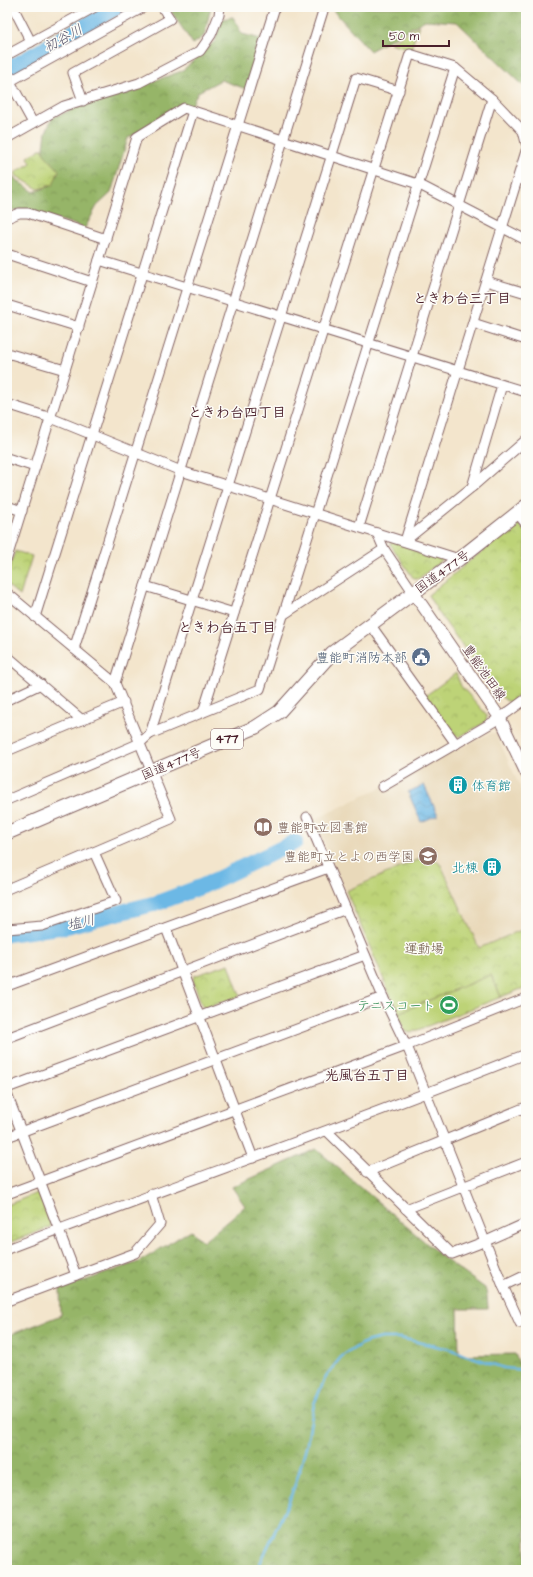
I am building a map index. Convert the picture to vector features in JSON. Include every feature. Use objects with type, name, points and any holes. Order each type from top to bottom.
[{"type":"highway","name":"国道477号","points":[[7,833],[256,727],[279,712],[332,653],[459,559],[522,510]]},
{"type":"main road","name":"豊能池田線","points":[[413,592],[500,718],[526,773]]},
{"type":"street","points":[[13,7],[31,42]]},
{"type":"street","points":[[7,55],[95,7]]},
{"type":"street","points":[[33,123],[8,81],[144,7]]},
{"type":"street","points":[[83,100],[73,73],[170,19],[162,7]]},
{"type":"street","points":[[7,138],[64,106],[139,83],[200,51],[211,35],[219,15],[220,7]]},
{"type":"street","points":[[74,649],[275,7]]},
{"type":"street","points":[[115,683],[323,11],[321,7]]},
{"type":"street","points":[[203,712],[410,54],[455,68],[492,99],[524,131],[526,143]]},
{"type":"street","points":[[7,800],[140,743],[150,734],[260,690],[455,68]]},
{"type":"street","points":[[150,734],[356,78],[399,91]]},
{"type":"street","points":[[359,527],[492,99]]},
{"type":"street","points":[[7,556],[138,137],[184,108],[418,184],[526,240]]},
{"type":"street","points":[[35,617],[193,111]]},
{"type":"street","points":[[405,541],[526,151]]},
{"type":"street","points":[[7,218],[19,213],[28,214],[106,240]]},
{"type":"street","points":[[7,254],[92,282]]},
{"type":"street","points":[[99,260],[526,392]]},
{"type":"street","points":[[486,281],[526,293]]},
{"type":"street","points":[[7,305],[79,327]]},
{"type":"street","points":[[473,323],[526,340]]},
{"type":"street","points":[[7,353],[65,370]]},
{"type":"street","points":[[472,488],[502,385]]},
{"type":"street","points":[[7,404],[51,418],[181,471],[459,559]]},
{"type":"street","points":[[405,541],[472,488],[526,440]]},
{"type":"street","points":[[7,458],[35,467]]},
{"type":"street","points":[[7,506],[22,511]]},
{"type":"street","points":[[522,510],[526,524]]},
{"type":"street","points":[[377,533],[384,549],[413,592]]},
{"type":"street","points":[[283,615],[384,549]]},
{"type":"street","points":[[145,586],[234,614]]},
{"type":"street","points":[[7,593],[115,683],[152,771],[170,819],[7,889]]},
{"type":"street","points":[[370,624],[456,744]]},
{"type":"street","points":[[7,656],[82,720]]},
{"type":"street","points":[[7,700],[41,684]]},
{"type":"street","points":[[382,787],[500,718],[526,700]]},
{"type":"street","points":[[7,751],[124,702]]},
{"type":"street","points":[[307,817],[365,955],[406,1046],[503,1286],[520,1323],[526,1321]]},
{"type":"street","points":[[7,929],[42,926],[116,901],[94,852]]},
{"type":"street","points":[[7,986],[328,868]]},
{"type":"street","points":[[7,1038],[346,909]]},
{"type":"street","points":[[166,928],[253,1158]]},
{"type":"street","points":[[7,1088],[365,955]]},
{"type":"street","points":[[7,1137],[383,996]]},
{"type":"street","points":[[7,1194],[406,1046],[526,998]]},
{"type":"street","points":[[7,1249],[151,1194],[327,1131],[526,1054]]},
{"type":"street","points":[[7,1094],[76,1275]]},
{"type":"street","points":[[367,1172],[526,1107]]},
{"type":"street","points":[[327,1131],[452,1254],[486,1241],[526,1222]]},
{"type":"street","points":[[406,1209],[526,1162]]},
{"type":"street","points":[[7,1301],[135,1254],[160,1224],[151,1194]]},
{"type":"street","points":[[503,1286],[526,1275]]},
{"type":"shaded area","name":"豊能町立とよの西学園","points":[[491,733],[496,734],[526,800],[526,987],[410,1033],[405,1031],[346,891],[314,820]]},
{"type":"green space","points":[[168,7],[211,7],[204,36],[193,44]]},
{"type":"green space","points":[[330,7],[526,7],[526,88],[457,22],[425,20],[370,51]]},
{"type":"green space","points":[[233,17],[242,34],[261,39],[249,90],[221,80],[198,92],[192,104],[128,138],[111,193],[97,206],[85,228],[26,209],[7,211],[7,177],[14,178],[34,192],[53,185],[43,156],[46,132],[52,118],[182,71],[215,41],[222,19]]},
{"type":"green space","points":[[419,25],[411,49],[390,43]]},
{"type":"green space","points":[[39,149],[43,149],[44,154],[59,170],[53,185],[38,189],[15,175],[16,172],[31,163],[28,157]]},
{"type":"green space","points":[[519,524],[526,533],[526,690],[510,703],[504,699],[488,682],[443,619],[428,595],[512,527]]},
{"type":"green space","points":[[394,540],[442,555],[444,559],[418,579],[414,579],[390,544]]},
{"type":"green space","points":[[15,551],[32,556],[20,596],[7,585],[7,576]]},
{"type":"green space","points":[[456,673],[461,686],[487,715],[486,722],[459,737],[453,735],[425,696]]},
{"type":"green space","name":"運動場","points":[[429,855],[441,865],[479,948],[526,928],[526,987],[501,997],[491,975],[398,1013],[346,891]]},
{"type":"green space","points":[[229,964],[240,996],[205,1008],[202,1006],[193,980],[194,976]]},
{"type":"green space","name":"テニスコート","points":[[491,975],[501,997],[410,1033],[405,1031],[398,1013]]},
{"type":"green space","points":[[316,1149],[446,1260],[485,1288],[488,1309],[458,1309],[459,1355],[515,1354],[526,1379],[526,1570],[7,1570],[7,1336],[61,1315],[60,1289],[139,1262],[191,1230],[203,1242],[245,1206],[232,1187]]},
{"type":"green space","points":[[37,1193],[51,1224],[50,1227],[11,1242],[7,1232],[7,1205]]},
{"type":"water","points":[[424,785],[438,815],[421,822],[408,792]]},
{"type":"waterway","name":"初谷川","points":[[7,70],[118,7]]},
{"type":"waterway","name":"塩川","points":[[160,902],[203,886],[295,842]]},
{"type":"waterway","name":"塩川","points":[[7,934],[66,926],[153,904]]},
{"type":"waterway","points":[[257,1570],[289,1501],[297,1479],[307,1443],[314,1404],[326,1376],[341,1357],[361,1344],[369,1341],[382,1338],[400,1338],[449,1349],[504,1368],[526,1370]]},
{"type":"place","name":"豊能町消防本部","points":[[421,657]]},
{"type":"place","name":"体育館","points":[[458,785]]},
{"type":"place","name":"豊能町立図書館","points":[[263,827]]},
{"type":"place","name":"豊能町立とよの西学園","points":[[428,856]]},
{"type":"place","name":"北棟","points":[[492,867]]},
{"type":"place","name":"テニスコート","points":[[449,1005]]},
{"type":"district","name":"ときわ台三丁目","points":[[462,298]]},
{"type":"district","name":"ときわ台四丁目","points":[[237,412]]},
{"type":"district","name":"ときわ台五丁目","points":[[227,627]]},
{"type":"district","name":"光風台五丁目","points":[[367,1075]]}]
